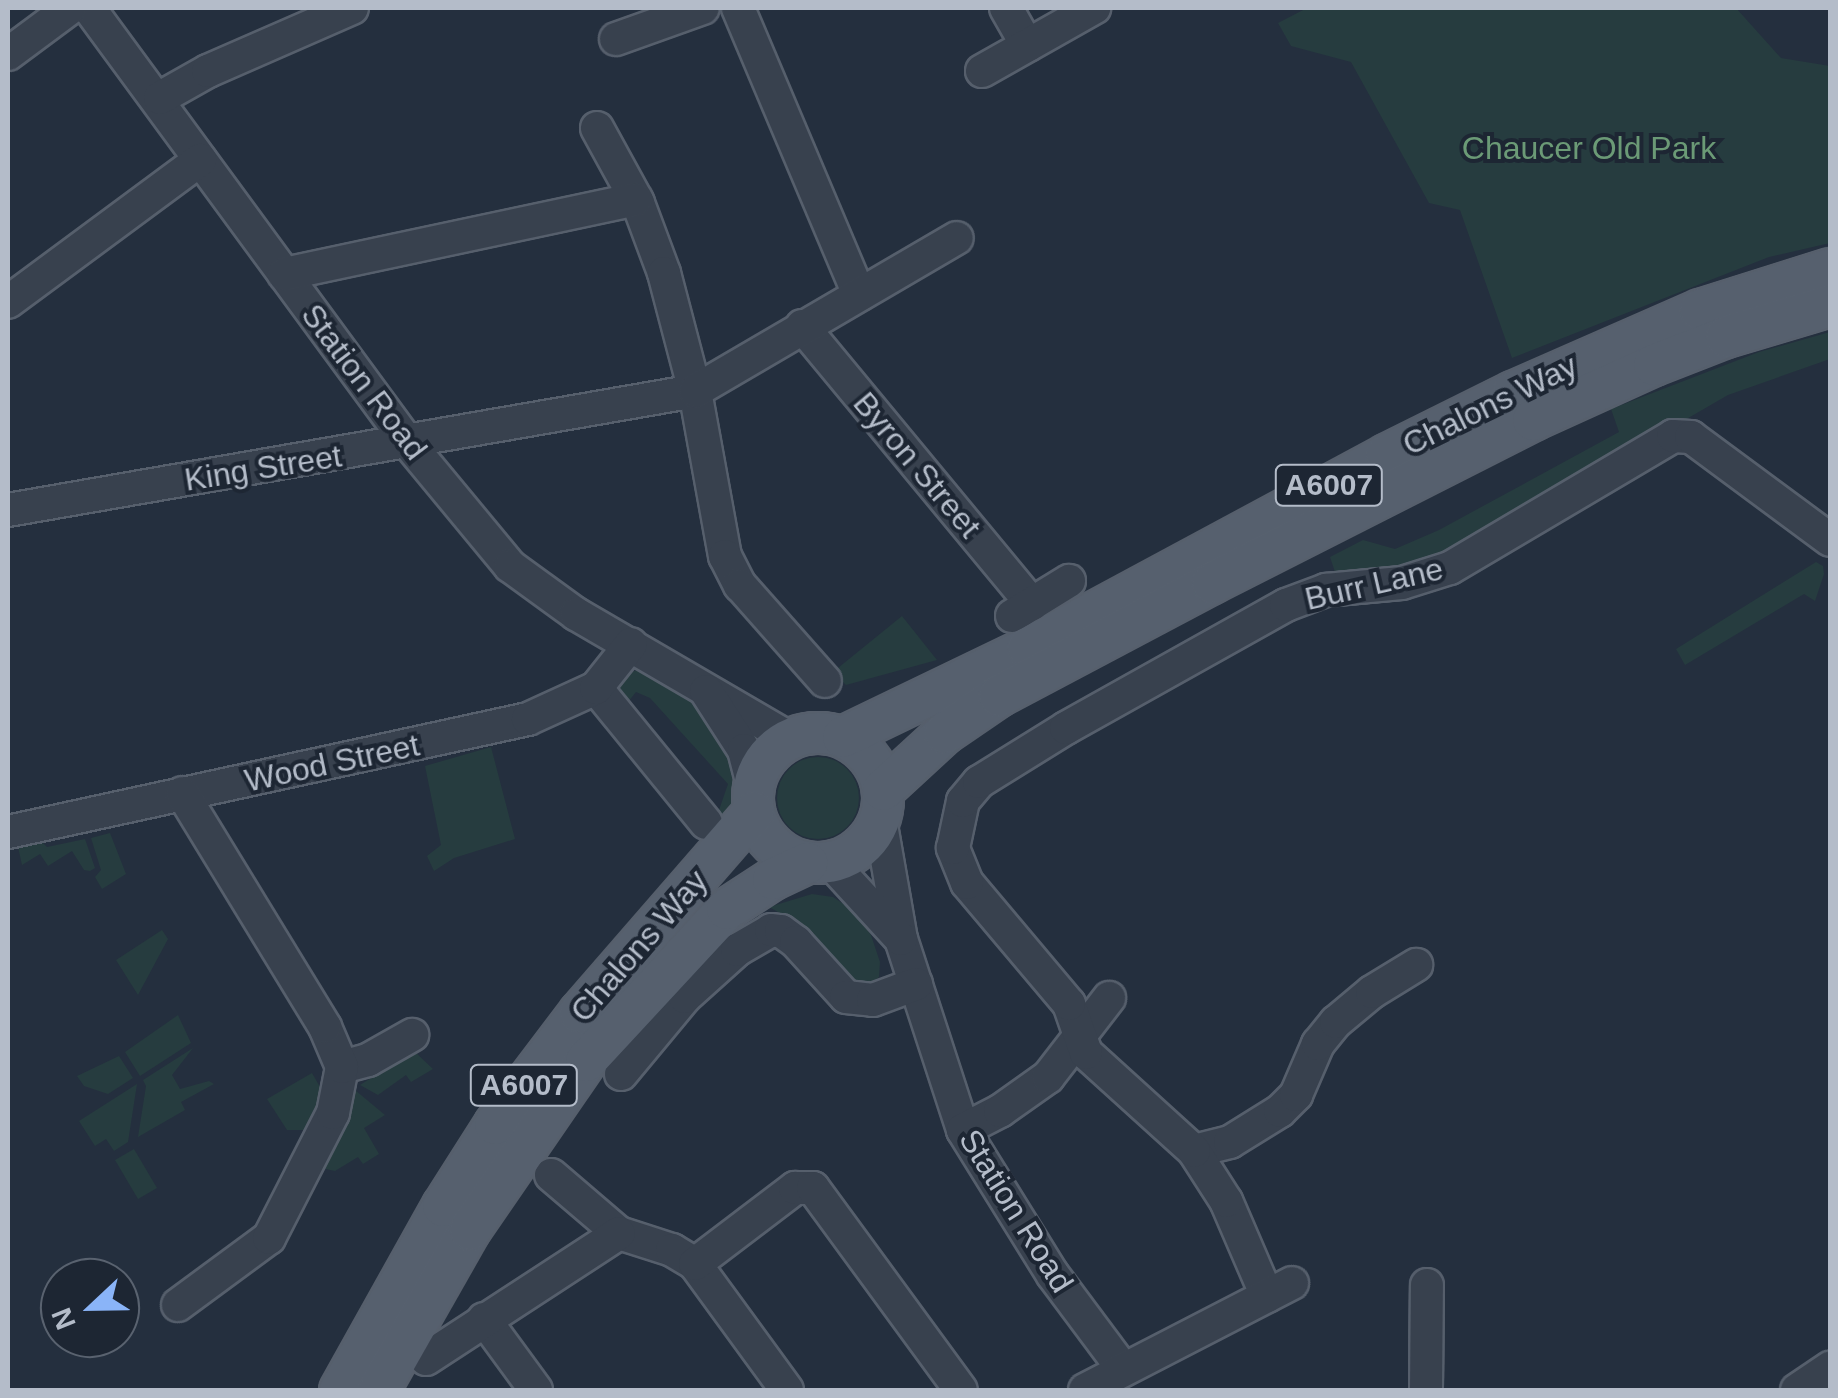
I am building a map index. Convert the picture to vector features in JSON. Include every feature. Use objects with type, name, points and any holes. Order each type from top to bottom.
[{"type":"main road","name":"Chalons Way","points":[[842,738],[1028,648],[1386,455],[1530,384],[1700,310],[1830,270]]},
{"type":"main road","name":"Chalons Way","points":[[882,805],[945,733],[999,696],[1212,584],[1620,381],[1726,337],[1830,306]]},
{"type":"main road","points":[[826,733],[842,738],[870,758],[882,805],[862,848],[820,863],[774,846],[754,801],[760,768],[773,751],[791,739],[826,733]]},
{"type":"main road","name":"Chalons Way","points":[[340,1390],[442,1206],[496,1124],[580,1012],[754,801]]},
{"type":"main road","name":"Chalons Way","points":[[379,1390],[470,1230],[586,1061],[727,909],[773,879],[820,863]]},
{"type":"street","points":[[8,54],[70,8]]},
{"type":"street","name":"Station Road","points":[[89,8],[160,98],[200,160],[409,444],[510,566],[576,614],[791,739]]},
{"type":"street","points":[[160,98],[208,71],[352,8]]},
{"type":"street","points":[[616,39],[703,8]]},
{"type":"street","points":[[738,8],[859,294]]},
{"type":"street","points":[[1006,8],[1027,45]]},
{"type":"street","points":[[982,71],[1094,8]]},
{"type":"street","points":[[597,128],[653,237],[695,391],[725,556],[762,632],[826,682]]},
{"type":"street","points":[[8,302],[200,160]]},
{"type":"street","points":[[284,274],[636,198]]},
{"type":"street","points":[[695,391],[956,238]]},
{"type":"street","name":"Byron Street","points":[[802,326],[1022,610],[1069,581]]},
{"type":"street","name":"King Street","points":[[8,510],[409,444],[695,391]]},
{"type":"street","name":"Burr Lane","points":[[1080,1038],[1069,1004],[984,906],[958,866],[953,836],[964,801],[972,790],[1083,718],[1286,605],[1326,590],[1402,583],[1450,568],[1673,436],[1691,436],[1830,540]]},
{"type":"street","name":"Wood Street","points":[[8,832],[491,729],[564,706],[596,688],[630,644]]},
{"type":"street","points":[[596,688],[680,772],[706,823]]},
{"type":"street","name":"Station Road","points":[[704,688],[744,750],[754,801]]},
{"type":"street","points":[[178,1305],[270,1238],[333,1113],[342,1067],[325,1027],[182,794]]},
{"type":"street","name":"Station Road","points":[[882,805],[902,940],[963,1130],[1053,1275],[1124,1368]]},
{"type":"street","name":"Station Road","points":[[820,863],[902,940]]},
{"type":"street","points":[[621,1074],[685,997],[759,934],[782,931],[846,997],[873,1000],[916,984]]},
{"type":"street","points":[[1194,1151],[1230,1142],[1280,1111],[1296,1095],[1318,1044],[1336,1022],[1372,992],[1416,964]]},
{"type":"street","points":[[963,1130],[1029,1092],[1080,1038],[1109,998]]},
{"type":"street","points":[[342,1067],[368,1060],[412,1035]]},
{"type":"street","points":[[1080,1038],[1086,1053],[1194,1151],[1279,1289],[1085,1390]]},
{"type":"street","points":[[550,1175],[619,1233],[672,1250],[694,1264],[787,1390]]},
{"type":"street","points":[[694,1264],[804,1186],[813,1188],[961,1390]]},
{"type":"street","points":[[426,1359],[619,1233]]},
{"type":"street","points":[[1426,1390],[1427,1285]]},
{"type":"street","points":[[484,1318],[536,1390]]},
{"type":"street","points":[[1796,1390],[1830,1368]]},
{"type":"green space","name":"Chaucer Old Park","points":[[1307,8],[1736,8],[1781,58],[1830,66],[1830,243],[1769,257],[1512,358],[1460,210],[1429,203],[1351,62],[1291,46],[1278,23]]},
{"type":"green space","points":[[1830,332],[1830,359],[1728,395],[1486,535],[1417,565],[1345,578],[1335,572],[1330,557],[1363,540],[1395,549],[1439,530],[1619,432],[1611,409],[1759,352]]},
{"type":"green space","points":[[1816,562],[1823,566],[1824,574],[1815,601],[1804,594],[1685,665],[1676,649]]},
{"type":"green space","points":[[902,616],[937,660],[846,685],[833,672]]},
{"type":"green space","points":[[642,669],[702,705],[727,738],[736,785],[733,801],[724,824],[699,848],[728,784],[650,698],[636,692],[628,702],[618,692],[623,674]]},
{"type":"green space","points":[[491,747],[515,839],[454,858],[434,871],[427,856],[441,845],[425,766]]},
{"type":"green space","points":[[818,757],[834,760],[847,769],[856,782],[856,814],[847,827],[834,836],[818,839],[802,836],[789,827],[780,814],[777,798],[780,782],[789,769],[802,760]]},
{"type":"green space","points":[[110,833],[126,874],[102,889],[95,877],[101,870],[91,838]]},
{"type":"green space","points":[[85,839],[95,868],[90,871],[84,870],[72,851],[48,866],[40,854],[22,865],[18,847],[42,842],[47,847]]},
{"type":"green space","points":[[812,894],[833,897],[854,911],[871,935],[880,962],[879,977],[873,982],[860,986],[803,926],[769,907]]},
{"type":"green space","points":[[162,930],[168,939],[138,995],[116,960]]},
{"type":"green space","points":[[178,1015],[191,1043],[140,1076],[125,1052]]},
{"type":"green space","points":[[193,1048],[172,1075],[180,1089],[209,1081],[214,1084],[181,1102],[185,1110],[138,1137],[146,1086],[143,1080]]},
{"type":"green space","points":[[414,1051],[433,1069],[411,1082],[406,1075],[378,1095],[360,1085]]},
{"type":"green space","points":[[119,1056],[133,1078],[108,1094],[84,1086],[77,1076]]},
{"type":"green space","points":[[312,1073],[320,1087],[316,1111],[306,1130],[287,1130],[267,1099]]},
{"type":"green space","points":[[137,1084],[128,1142],[114,1151],[106,1139],[95,1146],[79,1121]]},
{"type":"green space","points":[[355,1090],[385,1115],[364,1128],[379,1154],[363,1164],[358,1157],[335,1171],[321,1168]]},
{"type":"green space","points":[[134,1149],[157,1188],[138,1199],[115,1160]]}]
